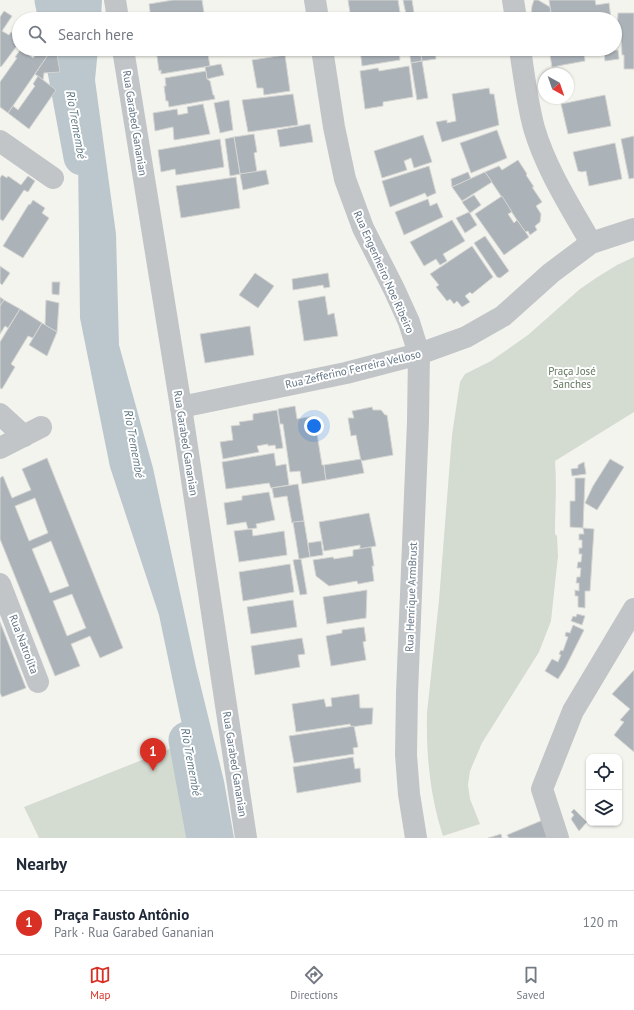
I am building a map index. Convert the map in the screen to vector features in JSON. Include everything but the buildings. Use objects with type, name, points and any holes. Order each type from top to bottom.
[{"type":"street","points":[[115,0],[117,12]]},
{"type":"street","points":[[315,0],[317,12]]},
{"type":"street","points":[[513,0],[515,12]]},
{"type":"street","name":"Rua Garabed Gananian","points":[[124,56],[181,408],[246,838]]},
{"type":"street","name":"Rua Engenheiro Noe Ribeiro","points":[[323,56],[334,127],[345,179],[363,228],[409,322],[419,354]]},
{"type":"street","points":[[521,56],[526,90],[534,127],[545,159],[591,243]]},
{"type":"street","points":[[0,141],[54,178]]},
{"type":"street","name":"Rua Zefferino Ferreira Velloso","points":[[181,408],[346,373],[419,354],[466,337],[503,316],[551,273],[591,243],[634,229]]},
{"type":"street","name":"Rua Henrique ArmBrust","points":[[416,838],[409,794],[406,755],[419,354]]},
{"type":"street","points":[[0,414],[33,431],[0,448]]},
{"type":"street","name":"Rua Natrolita","points":[[0,584],[38,682]]},
{"type":"street","points":[[558,838],[542,789],[573,711],[634,609]]},
{"type":"green space","name":"Praça José Sanches","points":[[634,257],[634,412],[555,461],[555,534],[557,536],[558,556],[551,621],[539,652],[482,743],[470,771],[468,785],[470,799],[480,824],[443,836],[432,791],[428,760],[427,713],[439,600],[452,435],[460,382],[465,374],[491,361],[528,335],[580,289],[617,265]]},
{"type":"green space","points":[[187,742],[198,801],[208,838],[39,838],[24,807]]},
{"type":"water","points":[[60,0],[102,0],[101,12],[61,12]]},
{"type":"water","points":[[67,56],[97,56],[95,80],[116,234],[119,345],[153,468],[196,667],[224,781],[234,838],[208,838],[198,801],[159,615],[110,467],[80,318],[78,155]]},
{"type":"waterway","name":"Rio Tremembé","points":[[53,0],[56,12]]},
{"type":"waterway","name":"Rio Tremembé","points":[[63,56],[82,157]]},
{"type":"waterway","name":"Rio Tremembé","points":[[187,740],[205,838]]},
{"type":"place","name":"Praça Fausto Antônio","points":[[153,771]]}]
